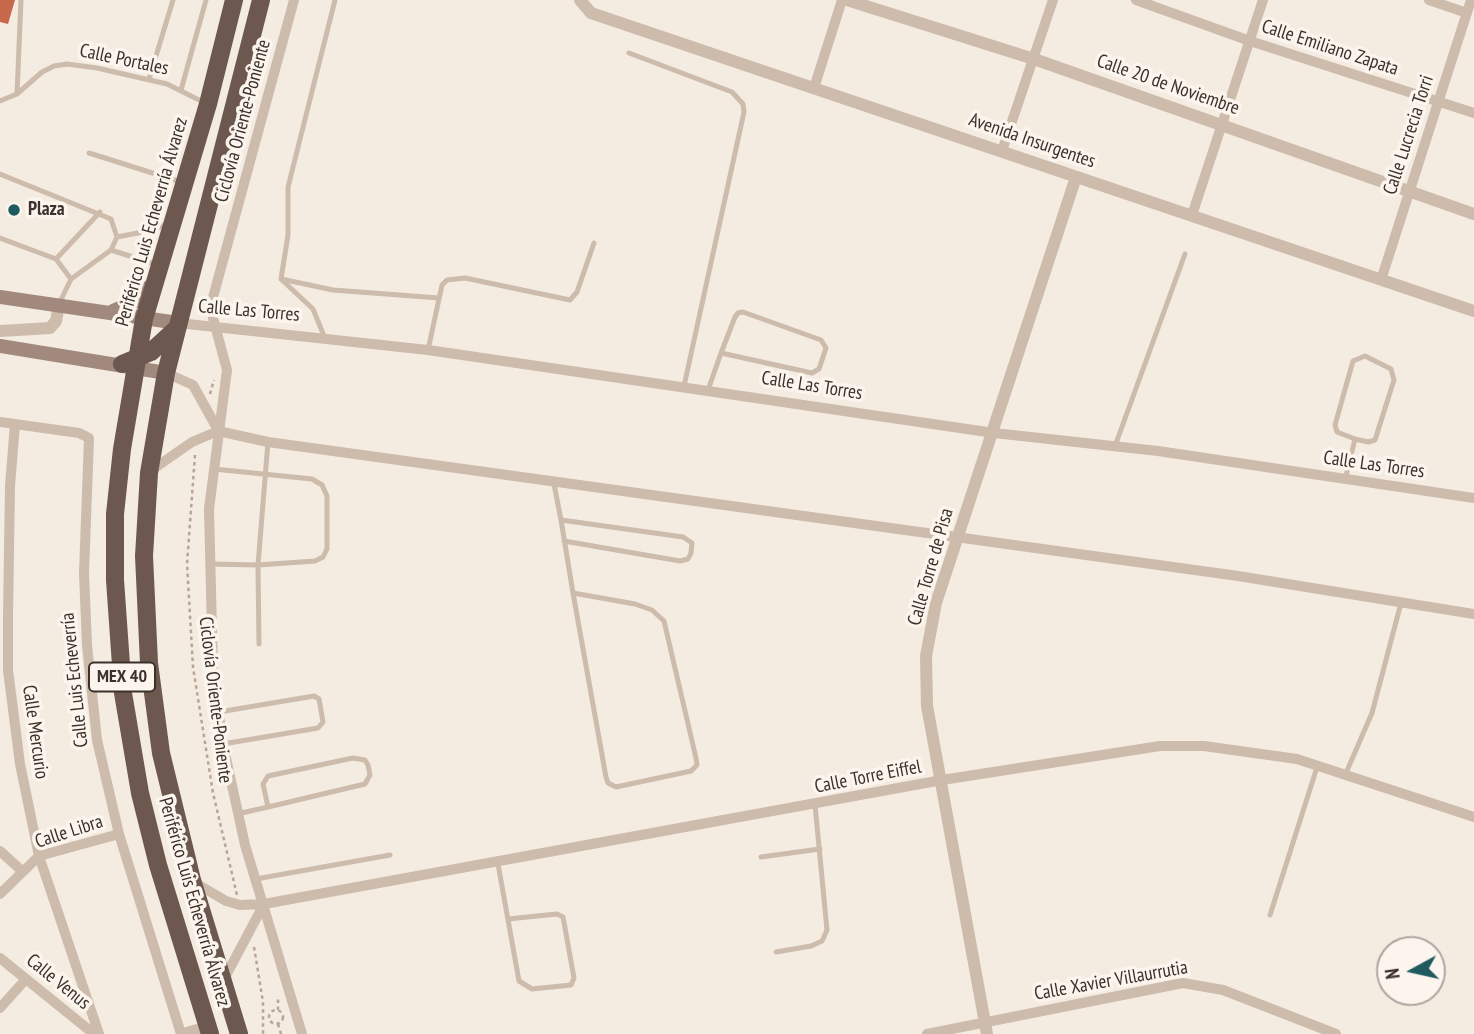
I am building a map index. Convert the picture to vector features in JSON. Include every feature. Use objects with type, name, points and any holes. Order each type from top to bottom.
[{"type":"highway","name":"Periférico Luis Echeverría Álvarez","points":[[210,1032],[158,864],[140,793],[123,693],[115,580],[115,514],[132,363],[208,104],[233,0]]},
{"type":"highway","name":"Periférico Luis Echeverría Álvarez","points":[[239,1034],[192,880],[161,753],[149,663],[144,556],[149,473],[166,373],[261,0]]},
{"type":"highway","points":[[132,363],[159,347],[178,324]]},
{"type":"highway","points":[[210,1032],[222,983]]},
{"type":"main road","points":[[108,313],[128,307],[143,298],[158,271]]},
{"type":"main road","name":"Calle Las Torres","points":[[0,297],[178,324]]},
{"type":"main road","points":[[0,346],[132,363],[166,373]]},
{"type":"street","points":[[294,0],[212,301],[228,370],[209,509],[209,564],[213,672],[223,744],[237,814],[302,1034]]},
{"type":"street","points":[[814,88],[845,0]]},
{"type":"street","name":"Calle 20 de Noviembre","points":[[845,0],[1034,60],[1474,214]]},
{"type":"street","points":[[1002,151],[1053,0]]},
{"type":"street","name":"Calle Emiliano Zapata","points":[[1136,0],[1250,41],[1474,113]]},
{"type":"street","points":[[1192,215],[1264,0]]},
{"type":"street","points":[[1429,0],[1467,13]]},
{"type":"street","name":"Calle Lucrecia Torri","points":[[1381,280],[1472,1]]},
{"type":"street","name":"Avenida Insurgentes","points":[[580,2],[591,13],[1474,311]]},
{"type":"street","name":"Calle Torre de Pisa","points":[[986,1028],[928,706],[926,656],[936,603],[1076,177]]},
{"type":"street","points":[[0,331],[50,328],[56,321],[59,305]]},
{"type":"street","name":"Calle Las Torres","points":[[178,324],[324,336],[994,433],[1115,446],[1474,498]]},
{"type":"street","points":[[166,373],[192,385],[207,407],[218,431]]},
{"type":"street","points":[[0,435],[7,423]]},
{"type":"street","name":"Calle Luis Echeverría","points":[[7,423],[79,433],[89,438],[84,573],[87,645],[97,740],[119,834],[182,1034]]},
{"type":"street","name":"Calle Mercurio","points":[[7,423],[8,546],[4,667],[39,856],[99,1034]]},
{"type":"street","points":[[149,473],[198,438],[218,431],[268,442],[554,484],[1238,576],[1474,614]]},
{"type":"street","name":"Calle Torre Eiffel","points":[[192,880],[226,901],[240,905],[264,904],[498,864],[942,780],[1160,746],[1246,750],[1318,764],[1474,817]]},
{"type":"street","name":"Calle Libra","points":[[0,894],[39,856],[119,834]]},
{"type":"street","points":[[0,851],[22,872]]},
{"type":"street","points":[[222,983],[264,904]]},
{"type":"street","name":"Calle Venus","points":[[0,958],[87,1032]]},
{"type":"street","points":[[0,1007],[26,979]]},
{"type":"street","name":"Calle Xavier Villaurrutia","points":[[927,1034],[986,1028],[1192,983],[1223,989],[1336,1034]]},
{"type":"street","points":[[87,1032],[94,1019]]},
{"type":"street","points":[[182,1034],[210,1032]]},
{"type":"lane","points":[[18,94],[21,0]]},
{"type":"lane","points":[[149,79],[173,0]]},
{"type":"lane","points":[[181,90],[206,0]]},
{"type":"lane","points":[[281,279],[288,235],[289,187],[335,0]]},
{"type":"lane","points":[[629,53],[732,92],[743,104],[744,112],[684,386]]},
{"type":"lane","name":"Calle Portales","points":[[0,101],[18,94],[42,72],[54,66],[97,68],[149,79],[181,90],[208,104]]},
{"type":"lane","points":[[89,153],[184,183]]},
{"type":"lane","points":[[0,174],[100,212],[111,219],[117,237],[111,250],[71,279],[59,305]]},
{"type":"lane","points":[[56,259],[100,212]]},
{"type":"lane","points":[[117,237],[153,230],[173,221]]},
{"type":"lane","points":[[0,238],[56,259],[71,279]]},
{"type":"lane","points":[[428,350],[442,285],[447,280],[465,278],[570,300],[577,292],[594,243]]},
{"type":"lane","points":[[111,250],[158,271]]},
{"type":"lane","points":[[1115,446],[1185,254]]},
{"type":"lane","points":[[281,279],[357,293],[439,298]]},
{"type":"lane","points":[[281,279],[313,309],[324,336]]},
{"type":"lane","points":[[708,390],[721,353],[735,317],[743,312],[821,340],[826,348],[819,369],[812,373],[721,353]]},
{"type":"lane","points":[[1364,356],[1391,369],[1394,380],[1375,440],[1368,442],[1354,439],[1337,432],[1335,425],[1353,361],[1364,356]]},
{"type":"lane","points":[[1345,480],[1354,439]]},
{"type":"lane","points":[[259,643],[258,565],[268,442]]},
{"type":"lane","points":[[209,564],[258,565],[316,561],[323,557],[327,550],[327,496],[323,485],[312,479],[214,469]]},
{"type":"lane","points":[[554,484],[573,593],[608,783],[616,787],[691,771],[697,765],[696,758],[664,621],[652,610],[635,604],[573,593]]},
{"type":"lane","points":[[561,520],[682,537],[692,543],[688,559],[680,561],[564,541]]},
{"type":"lane","points":[[1346,773],[1372,713],[1401,601]]},
{"type":"lane","points":[[219,712],[314,696],[319,699],[323,722],[318,728],[223,744]]},
{"type":"lane","points":[[237,814],[268,807],[365,784],[370,775],[368,765],[365,760],[353,758],[268,776],[263,784],[268,807]]},
{"type":"lane","points":[[1270,915],[1318,764]]},
{"type":"lane","points":[[776,952],[811,946],[822,941],[827,930],[815,805]]},
{"type":"lane","points":[[761,857],[820,849]]},
{"type":"lane","points":[[256,879],[390,855]]},
{"type":"lane","points":[[498,864],[522,985],[532,989],[571,985],[575,978],[563,917],[557,914],[509,919]]},
{"type":"path","points":[[207,407],[217,369]]},
{"type":"path","name":"Ciclovía Oriente-Poniente","points":[[198,438],[187,564],[193,667],[213,793],[240,905]]},
{"type":"path","points":[[251,929],[262,1002],[263,1034]]},
{"type":"path","points":[[277,1023],[281,1034]]},
{"type":"building","points":[[0,0],[15,0],[8,24],[0,22]]},
{"type":"place","name":"Plaza","points":[[14,210]]}]
